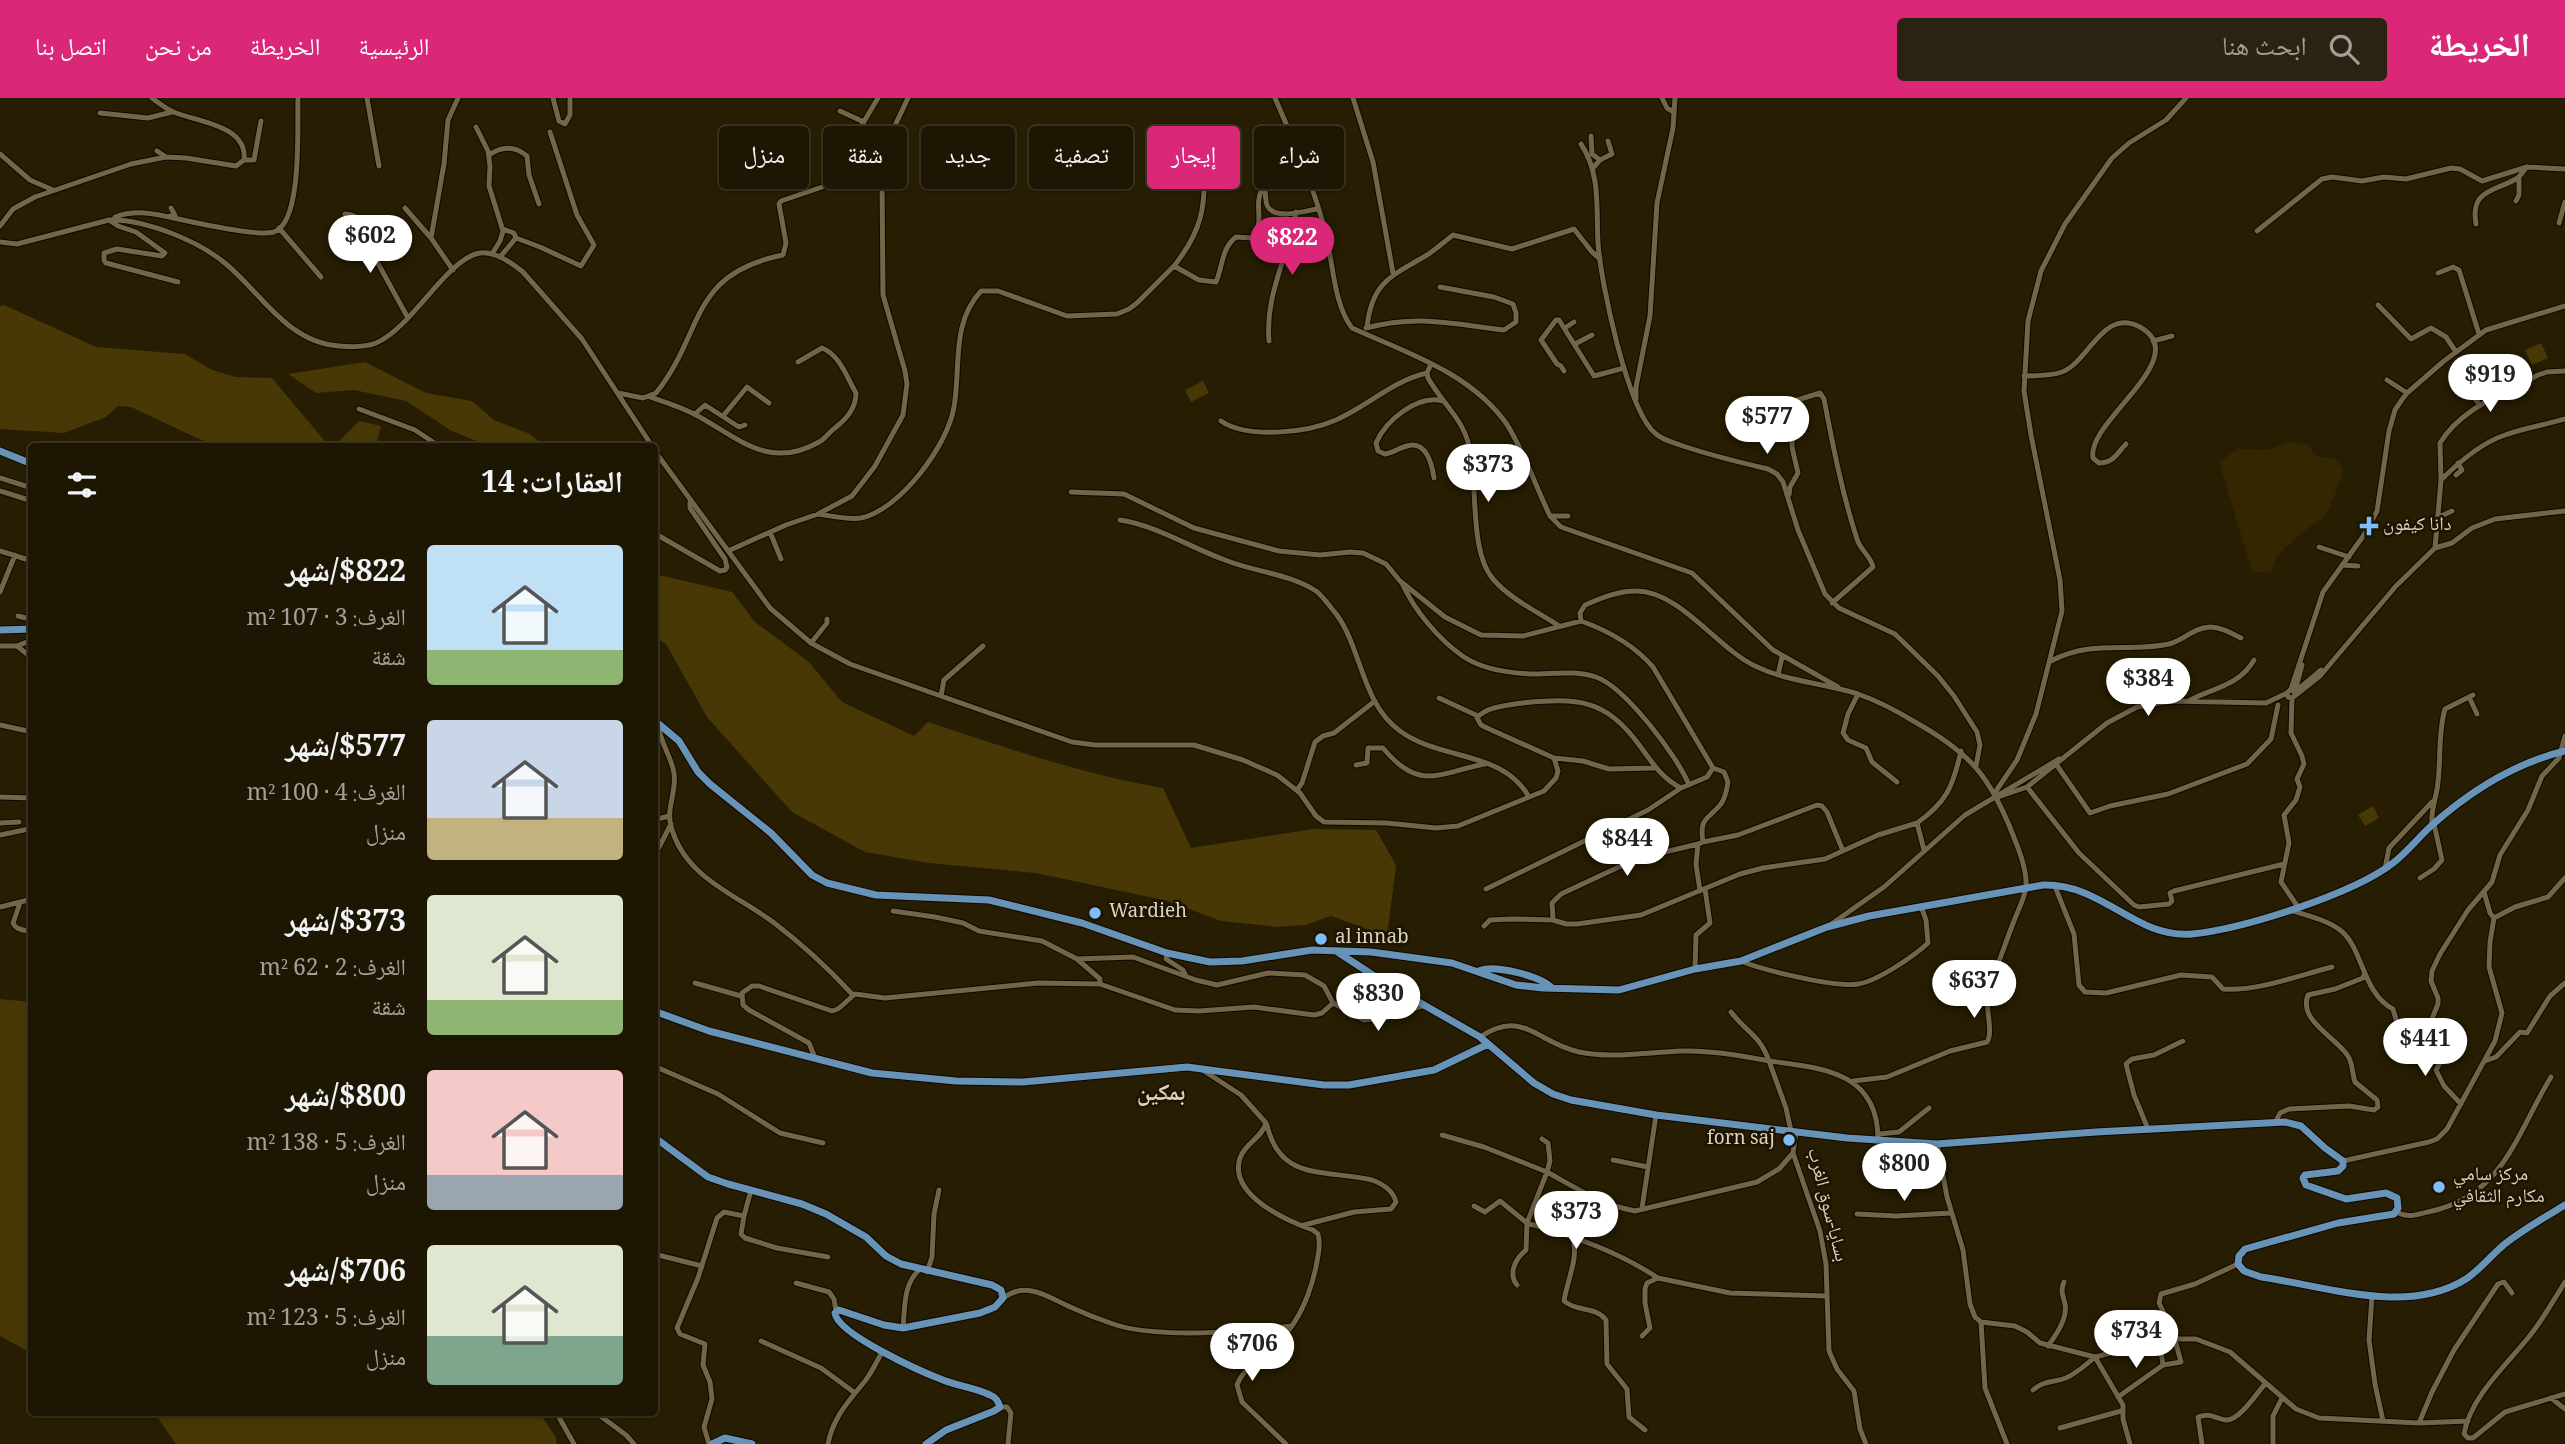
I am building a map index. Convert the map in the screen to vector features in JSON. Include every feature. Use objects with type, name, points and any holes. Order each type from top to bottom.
[{"type":"main road","points":[[0,451],[28,462]]},
{"type":"main road","points":[[0,630],[28,629]]},
{"type":"main road","points":[[658,723],[679,741],[703,776],[764,827],[813,876],[827,883],[876,895],[989,900],[1082,923],[1167,953],[1202,961],[1222,962],[1294,952],[1335,950],[1452,963],[1513,984],[1619,990],[1695,969],[1741,961],[1827,927],[2026,887],[2054,884],[2067,886],[2091,894],[2163,932],[2202,932],[2294,909],[2343,890],[2385,869],[2433,825],[2476,791],[2522,765],[2563,752]]},
{"type":"main road","points":[[1335,950],[1382,981],[1480,1037],[1523,1075],[1553,1094],[1572,1100],[1656,1115],[1794,1132],[1937,1144],[2276,1121],[2301,1126],[2325,1149],[2343,1161],[2343,1166],[2338,1171],[2305,1175],[2303,1181],[2310,1188],[2346,1199],[2391,1194],[2399,1201],[2397,1212],[2337,1223],[2253,1246],[2241,1252],[2238,1264],[2244,1271],[2261,1277],[2372,1296],[2411,1298],[2446,1290],[2475,1272],[2506,1242],[2565,1205]]},
{"type":"main road","points":[[1479,971],[1491,968],[1546,981],[1552,988]]},
{"type":"main road","points":[[1513,984],[1516,974]]},
{"type":"main road","points":[[658,1012],[698,1027],[872,1073],[981,1082],[1059,1080],[1167,1067],[1201,1068],[1324,1085],[1349,1085],[1434,1070],[1488,1044]]},
{"type":"main road","points":[[658,1140],[708,1177],[802,1204],[826,1214],[866,1237],[886,1256],[923,1271],[1001,1290],[1003,1298],[995,1307],[980,1314],[903,1328],[836,1311],[836,1320],[883,1352],[942,1380],[990,1394],[997,1401],[1000,1407],[946,1430],[926,1444]]},
{"type":"main road","points":[[710,1444],[725,1438],[752,1444]]},
{"type":"street","points":[[152,98],[173,112],[232,134],[244,150],[244,160]]},
{"type":"street","points":[[0,242],[17,244],[133,213],[148,212],[206,225],[274,232],[279,228],[294,199],[298,98]]},
{"type":"street","points":[[367,98],[379,166]]},
{"type":"street","points":[[431,238],[444,163],[448,120],[458,98]]},
{"type":"street","points":[[553,98],[559,121],[565,124],[570,115],[570,98]]},
{"type":"street","points":[[862,126],[878,98]]},
{"type":"street","points":[[895,126],[908,98]]},
{"type":"street","points":[[1275,98],[1326,236],[1335,285],[1347,323],[1352,328],[1431,364],[1473,388],[1486,399],[1507,425],[1550,516],[1561,527],[1692,573],[1782,657],[1844,691]]},
{"type":"street","points":[[1353,98],[1373,162],[1393,273]]},
{"type":"street","points":[[1662,98],[1667,108],[1672,111]]},
{"type":"street","points":[[1637,404],[1636,387],[1650,316],[1657,202],[1673,128],[1675,98]]},
{"type":"street","points":[[1994,796],[2017,760],[2036,714],[2062,611],[2060,580],[2031,435],[2024,376],[2028,321],[2039,278],[2064,223],[2112,158],[2129,143],[2166,120],[2186,98]]},
{"type":"street","points":[[840,111],[864,122]]},
{"type":"street","points":[[100,113],[148,118],[173,112]]},
{"type":"street","points":[[0,226],[19,205],[112,169],[166,157],[236,166],[244,160],[254,160],[258,152],[261,121]]},
{"type":"street","points":[[476,127],[489,155],[489,186],[503,229],[492,254]]},
{"type":"street","points":[[516,239],[540,247],[579,267],[594,245],[578,215],[550,132]]},
{"type":"street","points":[[1591,136],[1592,154],[1600,160]]},
{"type":"street","points":[[1593,168],[1600,160],[1612,154],[1608,141]]},
{"type":"street","points":[[1581,144],[1593,168],[1596,182],[1600,259],[1624,368],[1649,427],[1659,436],[1713,457],[1773,471],[1783,482],[1789,495],[1792,513],[1825,594],[1839,608],[1895,634],[1938,676],[1975,727],[1980,745],[1976,766]]},
{"type":"street","points":[[489,155],[500,148],[518,150],[527,156],[529,176],[539,204]]},
{"type":"street","points":[[157,151],[166,157]]},
{"type":"street","points":[[0,154],[30,180],[53,190]]},
{"type":"street","points":[[2257,231],[2328,177],[2361,181],[2384,177],[2406,178],[2451,168],[2460,169],[2482,181],[2527,167],[2565,170]]},
{"type":"street","points":[[2476,223],[2475,207],[2482,196],[2519,177],[2527,167]]},
{"type":"street","points":[[2516,201],[2519,195],[2519,177]]},
{"type":"street","points":[[650,397],[663,385],[706,302],[725,278],[750,263],[783,255],[786,243],[779,204],[781,201],[823,187]]},
{"type":"street","points":[[728,551],[849,499],[875,466],[906,405],[907,384],[903,360],[883,295],[883,189]]},
{"type":"street","points":[[818,514],[859,518],[876,512],[899,495],[928,461],[944,438],[951,419],[960,329],[969,306],[981,290],[999,291],[1067,316],[1117,314],[1129,309],[1174,266],[1189,247],[1201,220],[1205,189]]},
{"type":"street","points":[[1174,266],[1199,280],[1216,282],[1221,271],[1221,260],[1230,242],[1236,237],[1252,238],[1256,232],[1260,221],[1258,206],[1262,189],[1265,190],[1268,206],[1273,211],[1317,209]]},
{"type":"street","points":[[2559,223],[2565,202]]},
{"type":"street","points":[[167,216],[175,215],[171,208]]},
{"type":"street","points":[[405,208],[431,238],[453,270]]},
{"type":"street","points":[[1269,341],[1269,304],[1288,243],[1291,241],[1296,212]]},
{"type":"street","points":[[345,214],[353,214],[359,220],[360,224],[356,229],[369,247],[408,318]]},
{"type":"street","points":[[109,220],[122,219],[155,227],[206,250],[232,270],[298,334],[317,343],[342,346],[376,343],[408,318],[453,270],[471,256],[481,253],[500,257],[523,272],[572,327],[650,443]]},
{"type":"street","points":[[109,220],[136,232],[165,253],[162,256],[117,249],[104,253],[106,263],[178,282]]},
{"type":"street","points":[[279,228],[321,277]]},
{"type":"street","points":[[503,229],[514,233],[516,239]]},
{"type":"street","points":[[1367,327],[1373,298],[1393,273],[1458,235],[1469,241],[1512,249],[1574,229],[1591,252],[1600,259]]},
{"type":"street","points":[[500,257],[516,239]]},
{"type":"street","points":[[2438,273],[2453,267],[2459,270],[2479,334]]},
{"type":"street","points":[[1361,332],[1367,327],[1407,319],[1504,330],[1516,322],[1517,313],[1513,304],[1494,297],[1440,287]]},
{"type":"street","points":[[2378,305],[2411,339],[2431,328],[2446,337],[2456,352]]},
{"type":"street","points":[[2461,1104],[2444,1086],[2436,1070],[2444,1056],[2445,1046],[2419,1027],[2406,1030],[2398,1026],[2393,1009],[2380,999],[2364,975],[2365,971],[2343,932],[2294,909],[2281,882],[2289,843],[2284,815],[2295,800],[2300,787],[2297,779],[2304,764],[2291,733],[2292,694],[2323,592],[2377,512],[2389,431],[2395,410],[2407,393],[2479,334],[2502,323],[2565,306]]},
{"type":"street","points":[[1564,371],[1541,340],[1556,320],[1565,328],[1594,376],[1624,368]]},
{"type":"street","points":[[1565,328],[1574,322]]},
{"type":"street","points":[[2024,376],[2065,371],[2102,332],[2118,325],[2137,326],[2148,333],[2155,352],[2151,366],[2100,430],[2092,447],[2093,458],[2099,463],[2108,462],[2120,453],[2126,444]]},
{"type":"street","points":[[1575,344],[1592,335]]},
{"type":"street","points":[[2153,341],[2172,336]]},
{"type":"street","points":[[618,393],[650,397],[695,414],[737,440],[769,453],[786,453],[819,442],[851,412],[856,393],[839,362],[828,350],[822,348],[798,362]]},
{"type":"street","points":[[1221,421],[1241,431],[1270,432],[1324,424],[1336,420],[1398,383],[1427,373],[1431,364]]},
{"type":"street","points":[[2435,548],[2441,480],[2438,454],[2440,443],[2464,415],[2480,405],[2538,375],[2565,371]]},
{"type":"street","points":[[1427,373],[1443,401],[1457,418],[1471,452],[1475,516],[1482,558],[1488,573],[1500,587],[1559,626]]},
{"type":"street","points":[[2387,380],[2407,393]]},
{"type":"street","points":[[723,416],[730,401],[747,387],[769,403]]},
{"type":"street","points":[[2462,390],[2470,393],[2480,405]]},
{"type":"street","points":[[1789,495],[1790,487],[1798,473],[1793,447],[1794,401],[1820,393],[1824,399],[1840,477],[1858,543],[1873,567],[1832,603]]},
{"type":"street","points":[[1434,478],[1429,458],[1418,446],[1412,444],[1385,454],[1378,451],[1376,443],[1394,419],[1406,410],[1429,400],[1443,401]]},
{"type":"street","points":[[695,414],[705,405],[739,427],[745,425]]},
{"type":"street","points":[[359,409],[415,430],[434,443]]},
{"type":"street","points":[[2441,480],[2458,463],[2503,435],[2515,435],[2565,419]]},
{"type":"street","points":[[658,455],[770,608],[811,643],[850,664],[1072,742],[1095,745],[1194,745],[1262,767],[1297,790],[1307,800],[1316,816],[1324,822],[1436,828],[1458,826],[1544,791],[1556,778],[1558,771],[1554,758]]},
{"type":"street","points":[[2456,475],[2462,470],[2458,463]]},
{"type":"street","points":[[0,478],[28,487]]},
{"type":"street","points":[[0,491],[28,500]]},
{"type":"street","points":[[1071,492],[1124,494],[1194,528],[1279,551],[1320,555],[1363,553],[1386,564],[1413,604],[1436,631],[1466,658],[1505,671],[1535,674],[1576,673],[1608,683],[1626,699],[1678,762],[1689,785]]},
{"type":"street","points":[[658,535],[720,571],[725,570],[725,559],[690,508],[690,500]]},
{"type":"street","points":[[2439,517],[2452,511]]},
{"type":"street","points":[[1827,927],[1884,887],[1965,815],[2063,756],[2127,711],[2161,701],[2270,702],[2292,694],[2312,684],[2396,586],[2435,548],[2495,519],[2565,511]]},
{"type":"street","points":[[1550,516],[1568,516]]},
{"type":"street","points":[[1120,520],[1145,525],[1225,561],[1288,578],[1319,593],[1336,615],[1375,701],[1391,723],[1401,732],[1435,749],[1489,763],[1515,777],[1530,797]]},
{"type":"street","points":[[770,532],[781,559]]},
{"type":"street","points":[[2319,547],[2349,557]]},
{"type":"street","points":[[0,551],[28,560]]},
{"type":"street","points":[[0,592],[15,555]]},
{"type":"street","points":[[2342,565],[2358,566]]},
{"type":"street","points":[[1400,581],[1445,617],[1481,635],[1523,636],[1581,621],[1625,641],[1641,653],[1675,701],[1713,768],[1724,772],[1728,782],[1720,805],[1705,818],[1703,824],[1696,864],[1710,923],[1696,935],[1695,969]]},
{"type":"street","points":[[1480,1037],[1503,1025],[1516,1025],[1526,1027],[1559,1046],[1581,1052],[1620,1055],[1707,1051],[1804,1065],[1853,1081],[1887,1077],[1951,1051],[1987,1042],[1990,1034],[1986,1010],[1987,989],[2026,887],[2019,852],[2005,817],[1976,766],[1961,751],[1895,711],[1858,694],[1778,676],[1741,658],[1686,613],[1650,593],[1638,590],[1623,592],[1585,605],[1580,613],[1581,621]]},
{"type":"street","points":[[18,617],[28,619]]},
{"type":"street","points":[[811,643],[827,623],[827,619]]},
{"type":"street","points":[[2051,660],[2086,648],[2172,643],[2188,633],[2210,627],[2241,638]]},
{"type":"street","points":[[0,646],[17,646],[28,642]]},
{"type":"street","points":[[17,646],[28,655]]},
{"type":"street","points":[[941,695],[944,680],[984,646]]},
{"type":"street","points":[[1778,676],[1782,657]]},
{"type":"street","points":[[2190,700],[2232,682],[2247,672],[2254,660]]},
{"type":"street","points":[[1858,694],[1848,714],[1843,733],[1849,740],[1866,748],[1872,762],[1897,782]]},
{"type":"street","points":[[2240,703],[2278,705],[2292,694]]},
{"type":"street","points":[[2420,878],[2442,860],[2433,825],[2433,801],[2438,782],[2441,725],[2445,709],[2471,696],[2477,714]]},
{"type":"street","points":[[1439,698],[1478,716],[1481,724],[1487,728],[1554,758],[1583,761],[1609,769],[1655,768]]},
{"type":"street","points":[[1297,790],[1302,783],[1315,742],[1334,733],[1375,701]]},
{"type":"street","points":[[1478,716],[1488,710],[1516,704],[1581,701],[1600,709],[1625,727],[1663,778],[1681,788]]},
{"type":"street","points":[[2056,764],[2090,813],[2113,805],[2164,795],[2232,771],[2253,760],[2271,739],[2278,705]]},
{"type":"street","points":[[0,725],[28,731]]},
{"type":"street","points":[[658,730],[674,776],[669,816],[671,824],[679,845],[702,877],[776,924],[834,975],[852,995],[885,998],[1038,984],[1100,984],[1160,1006],[1182,1010],[1254,1007],[1314,1015],[1322,1013],[1333,1003]]},
{"type":"street","points":[[2427,1031],[2438,1004],[2431,981],[2432,971],[2468,910],[2492,882],[2500,855],[2530,807],[2542,776],[2563,752],[2565,736]]},
{"type":"street","points":[[1356,765],[1367,763],[1367,748],[1383,748],[1404,768],[1438,777],[1489,763]]},
{"type":"street","points":[[1484,926],[1490,920],[1500,919],[1553,920],[1577,924],[1641,915],[1740,874],[1825,859],[1878,835],[1917,823],[1946,797],[1952,786],[1961,751]]},
{"type":"street","points":[[1994,796],[2027,787],[2063,756]]},
{"type":"street","points":[[1486,889],[1648,810],[1681,788],[1707,777],[1713,768]]},
{"type":"street","points":[[2027,787],[2079,852],[2139,907],[2169,904],[2172,901],[2170,893],[2174,891],[2284,864]]},
{"type":"street","points":[[0,797],[28,797]]},
{"type":"street","points":[[2385,869],[2389,848],[2433,801]]},
{"type":"street","points":[[1553,920],[1552,903],[1561,894],[1636,859],[1738,835],[1816,805],[1822,806],[1827,812],[1843,851]]},
{"type":"street","points":[[1371,823],[1372,813]]},
{"type":"street","points":[[658,819],[669,816]]},
{"type":"street","points":[[0,823],[19,822]]},
{"type":"street","points":[[1917,823],[1924,850]]},
{"type":"street","points":[[658,849],[671,824]]},
{"type":"street","points":[[0,835],[28,829]]},
{"type":"street","points":[[2494,918],[2515,907],[2548,897],[2565,878]]},
{"type":"street","points":[[2054,884],[2074,934],[2080,985],[2085,992],[2106,993],[2181,975],[2211,976],[2223,989],[2229,989],[2332,967]]},
{"type":"street","points":[[2343,1161],[2437,1139],[2447,1129],[2495,1041],[2502,1013],[2489,967],[2494,918],[2484,892]]},
{"type":"street","points":[[0,908],[28,900]]},
{"type":"street","points":[[20,903],[14,925],[16,929],[28,931]]},
{"type":"street","points":[[1741,961],[1759,968],[1843,985],[1865,983],[1928,943],[1926,920],[1921,906]]},
{"type":"street","points":[[893,911],[963,923],[979,931],[1042,941],[1077,959],[1100,979],[1100,984]]},
{"type":"street","points":[[1167,953],[1166,960],[1183,970],[1186,976]]},
{"type":"street","points":[[1077,959],[1133,957],[1217,985],[1268,973],[1296,973],[1315,979],[1324,986],[1333,1003],[1364,1020],[1374,1020],[1426,1005]]},
{"type":"street","points":[[2276,1121],[2280,1113],[2289,1109],[2349,1106],[2374,1111],[2378,1107],[2377,1100],[2355,1082],[2348,1056],[2339,1044],[2312,1020],[2307,1004],[2308,995],[2349,984],[2364,975]]},
{"type":"street","points":[[695,983],[741,996]]},
{"type":"street","points":[[2484,1061],[2496,1057],[2520,1032],[2527,1033],[2545,1003],[2565,983]]},
{"type":"street","points":[[741,996],[747,988],[759,986],[832,1011],[840,1008],[852,995]]},
{"type":"street","points":[[741,996],[743,1004],[749,1010],[809,1042],[816,1058]]},
{"type":"street","points":[[1731,1012],[1763,1045],[1794,1132]]},
{"type":"street","points":[[2148,1129],[2131,1086],[2126,1064],[2132,1059],[2154,1055],[2183,1041]]},
{"type":"street","points":[[658,1068],[718,1094],[780,1133],[823,1143]]},
{"type":"street","points":[[1201,1068],[1218,1082],[1241,1094],[1266,1123],[1273,1147],[1292,1166],[1372,1180],[1382,1184],[1394,1196],[1396,1202],[1391,1209],[1354,1212],[1301,1226]]},
{"type":"street","points":[[2397,1212],[2410,1216],[2451,1206],[2468,1197],[2493,1177],[2511,1151],[2551,1077]]},
{"type":"street","points":[[1853,1081],[1873,1105],[1878,1137],[1899,1132],[1929,1108]]},
{"type":"street","points":[[1642,1208],[1656,1115]]},
{"type":"street","points":[[1266,1123],[1260,1136],[1240,1157],[1241,1177],[1253,1196],[1268,1211],[1318,1234],[1319,1250],[1310,1293],[1302,1313],[1266,1355],[1245,1371],[1237,1385],[1242,1402],[1286,1444]]},
{"type":"street","name":"بسايا-سوق الغرب","points":[[1794,1132],[1793,1153],[1820,1231],[1826,1264],[1829,1351],[1854,1391],[1860,1429],[1866,1444]]},
{"type":"street","points":[[1442,1135],[1484,1147],[1547,1172],[1616,1208],[1635,1210],[1757,1182],[1779,1169],[1793,1153]]},
{"type":"street","points":[[1517,1285],[1511,1273],[1525,1250],[1527,1223],[1550,1161],[1548,1143],[1542,1139]]},
{"type":"street","points":[[1937,1144],[1951,1213],[1963,1250],[1970,1304],[1975,1317],[1981,1322],[2014,1326],[2048,1346],[2095,1357],[2123,1405],[2130,1444]]},
{"type":"street","points":[[1613,1160],[1648,1167]]},
{"type":"street","points":[[751,1189],[741,1234],[744,1238],[777,1248],[828,1257]]},
{"type":"street","points":[[903,1328],[908,1289],[913,1276],[923,1271],[932,1256],[934,1214],[939,1189]]},
{"type":"street","points":[[1474,1206],[1485,1212],[1500,1201],[1527,1223],[1572,1236],[1631,1260],[1658,1278],[1730,1293],[1827,1296]]},
{"type":"street","points":[[710,1444],[704,1427],[712,1399],[710,1382],[703,1365],[705,1344],[680,1334],[677,1328],[702,1266],[717,1218],[724,1212],[744,1216]]},
{"type":"street","points":[[1857,1214],[1896,1216],[1951,1213]]},
{"type":"street","points":[[1572,1236],[1575,1243],[1574,1257],[1564,1301],[1571,1307],[1597,1313],[1606,1321],[1607,1364],[1627,1389],[1629,1417],[1645,1430]]},
{"type":"street","points":[[658,1255],[702,1266]]},
{"type":"street","points":[[2118,1397],[2163,1365],[2181,1362],[2176,1340],[2159,1303],[2161,1294],[2195,1284],[2238,1264]]},
{"type":"street","points":[[1642,1336],[1650,1328],[1645,1289],[1647,1283],[1658,1278]]},
{"type":"street","points":[[2048,1346],[2059,1330],[2066,1308],[2061,1290],[2064,1282]]},
{"type":"street","points":[[2419,1423],[2454,1350],[2498,1284],[2504,1282],[2512,1293]]},
{"type":"street","points":[[796,1283],[829,1292],[836,1311]]},
{"type":"street","points":[[2565,1283],[2528,1339],[2495,1375],[2468,1421],[2464,1434],[2470,1438],[2505,1412],[2565,1394]]},
{"type":"street","points":[[1003,1298],[1014,1292],[1034,1291],[1116,1325],[1145,1331],[1207,1332],[1292,1326]]},
{"type":"street","points":[[2372,1296],[2369,1340],[2375,1384],[2384,1421]]},
{"type":"street","points":[[1981,1322],[1984,1388],[2007,1444]]},
{"type":"street","points":[[2033,1390],[2044,1382],[2072,1375],[2095,1357],[2145,1343],[2160,1345],[2176,1340],[2196,1339],[2222,1348],[2244,1362],[2265,1384],[2305,1414],[2319,1418],[2419,1423],[2468,1421]]},
{"type":"street","points":[[761,1341],[821,1368],[855,1393]]},
{"type":"street","points":[[2160,1345],[2163,1365]]},
{"type":"street","points":[[828,1444],[836,1419],[867,1379],[883,1352]]},
{"type":"street","points":[[2202,1444],[2198,1417],[2214,1414],[2226,1420],[2231,1419],[2247,1406],[2265,1384]]},
{"type":"street","points":[[2273,1444],[2273,1416],[2283,1398]]},
{"type":"street","points":[[2551,1398],[2565,1409]]},
{"type":"street","points":[[1000,1407],[1007,1407],[1011,1413],[1008,1444]]},
{"type":"street","points":[[2060,1428],[2122,1411]]},
{"type":"street","points":[[558,1416],[574,1444]]},
{"type":"street","points":[[600,1416],[634,1444]]},
{"type":"shaded area","points":[[4,305],[96,347],[185,354],[212,370],[236,377],[272,378],[326,443],[208,443],[131,407],[118,406],[106,417],[64,433],[0,429],[0,306]]},
{"type":"shaded area","points":[[2541,343],[2548,358],[2532,365],[2525,350]]},
{"type":"shaded area","points":[[365,362],[426,393],[472,401],[494,420],[530,434],[540,443],[481,443],[452,431],[406,401],[354,390],[316,393],[288,374]]},
{"type":"shaded area","points":[[1203,381],[1209,393],[1191,402],[1185,390]]},
{"type":"shaded area","points":[[359,421],[381,426],[377,443],[337,443]]},
{"type":"shaded area","points":[[2292,442],[2309,445],[2314,455],[2335,459],[2342,467],[2343,475],[2326,516],[2301,533],[2276,557],[2271,573],[2252,571],[2219,462],[2238,449],[2266,450]]},
{"type":"shaded area","points":[[658,575],[732,592],[755,622],[809,662],[842,702],[914,736],[928,722],[1074,768],[1163,788],[1191,848],[1313,829],[1376,830],[1396,865],[1387,936],[1331,916],[1305,925],[1278,927],[1221,921],[1168,901],[1036,873],[929,863],[865,852],[792,812],[707,717],[666,644],[658,639]]},
{"type":"shaded area","points":[[2373,806],[2379,818],[2365,826],[2358,815]]},
{"type":"shaded area","points":[[0,999],[28,1002],[28,1351],[0,1336]]},
{"type":"shaded area","points":[[157,1416],[542,1416],[557,1444],[176,1444]]},
{"type":"place","name":"دانا كيفون","points":[[2369,526]]},
{"type":"place","name":"Wardieh","points":[[1095,913]]},
{"type":"place","name":"al innab","points":[[1321,939]]},
{"type":"place","name":"forn saj","points":[[1789,1140]]},
{"type":"place","name":"مركز سامي مكارم الثقافي","points":[[2439,1187]]},
{"type":"district","name":"بمكين","points":[[1161,1095]]}]
